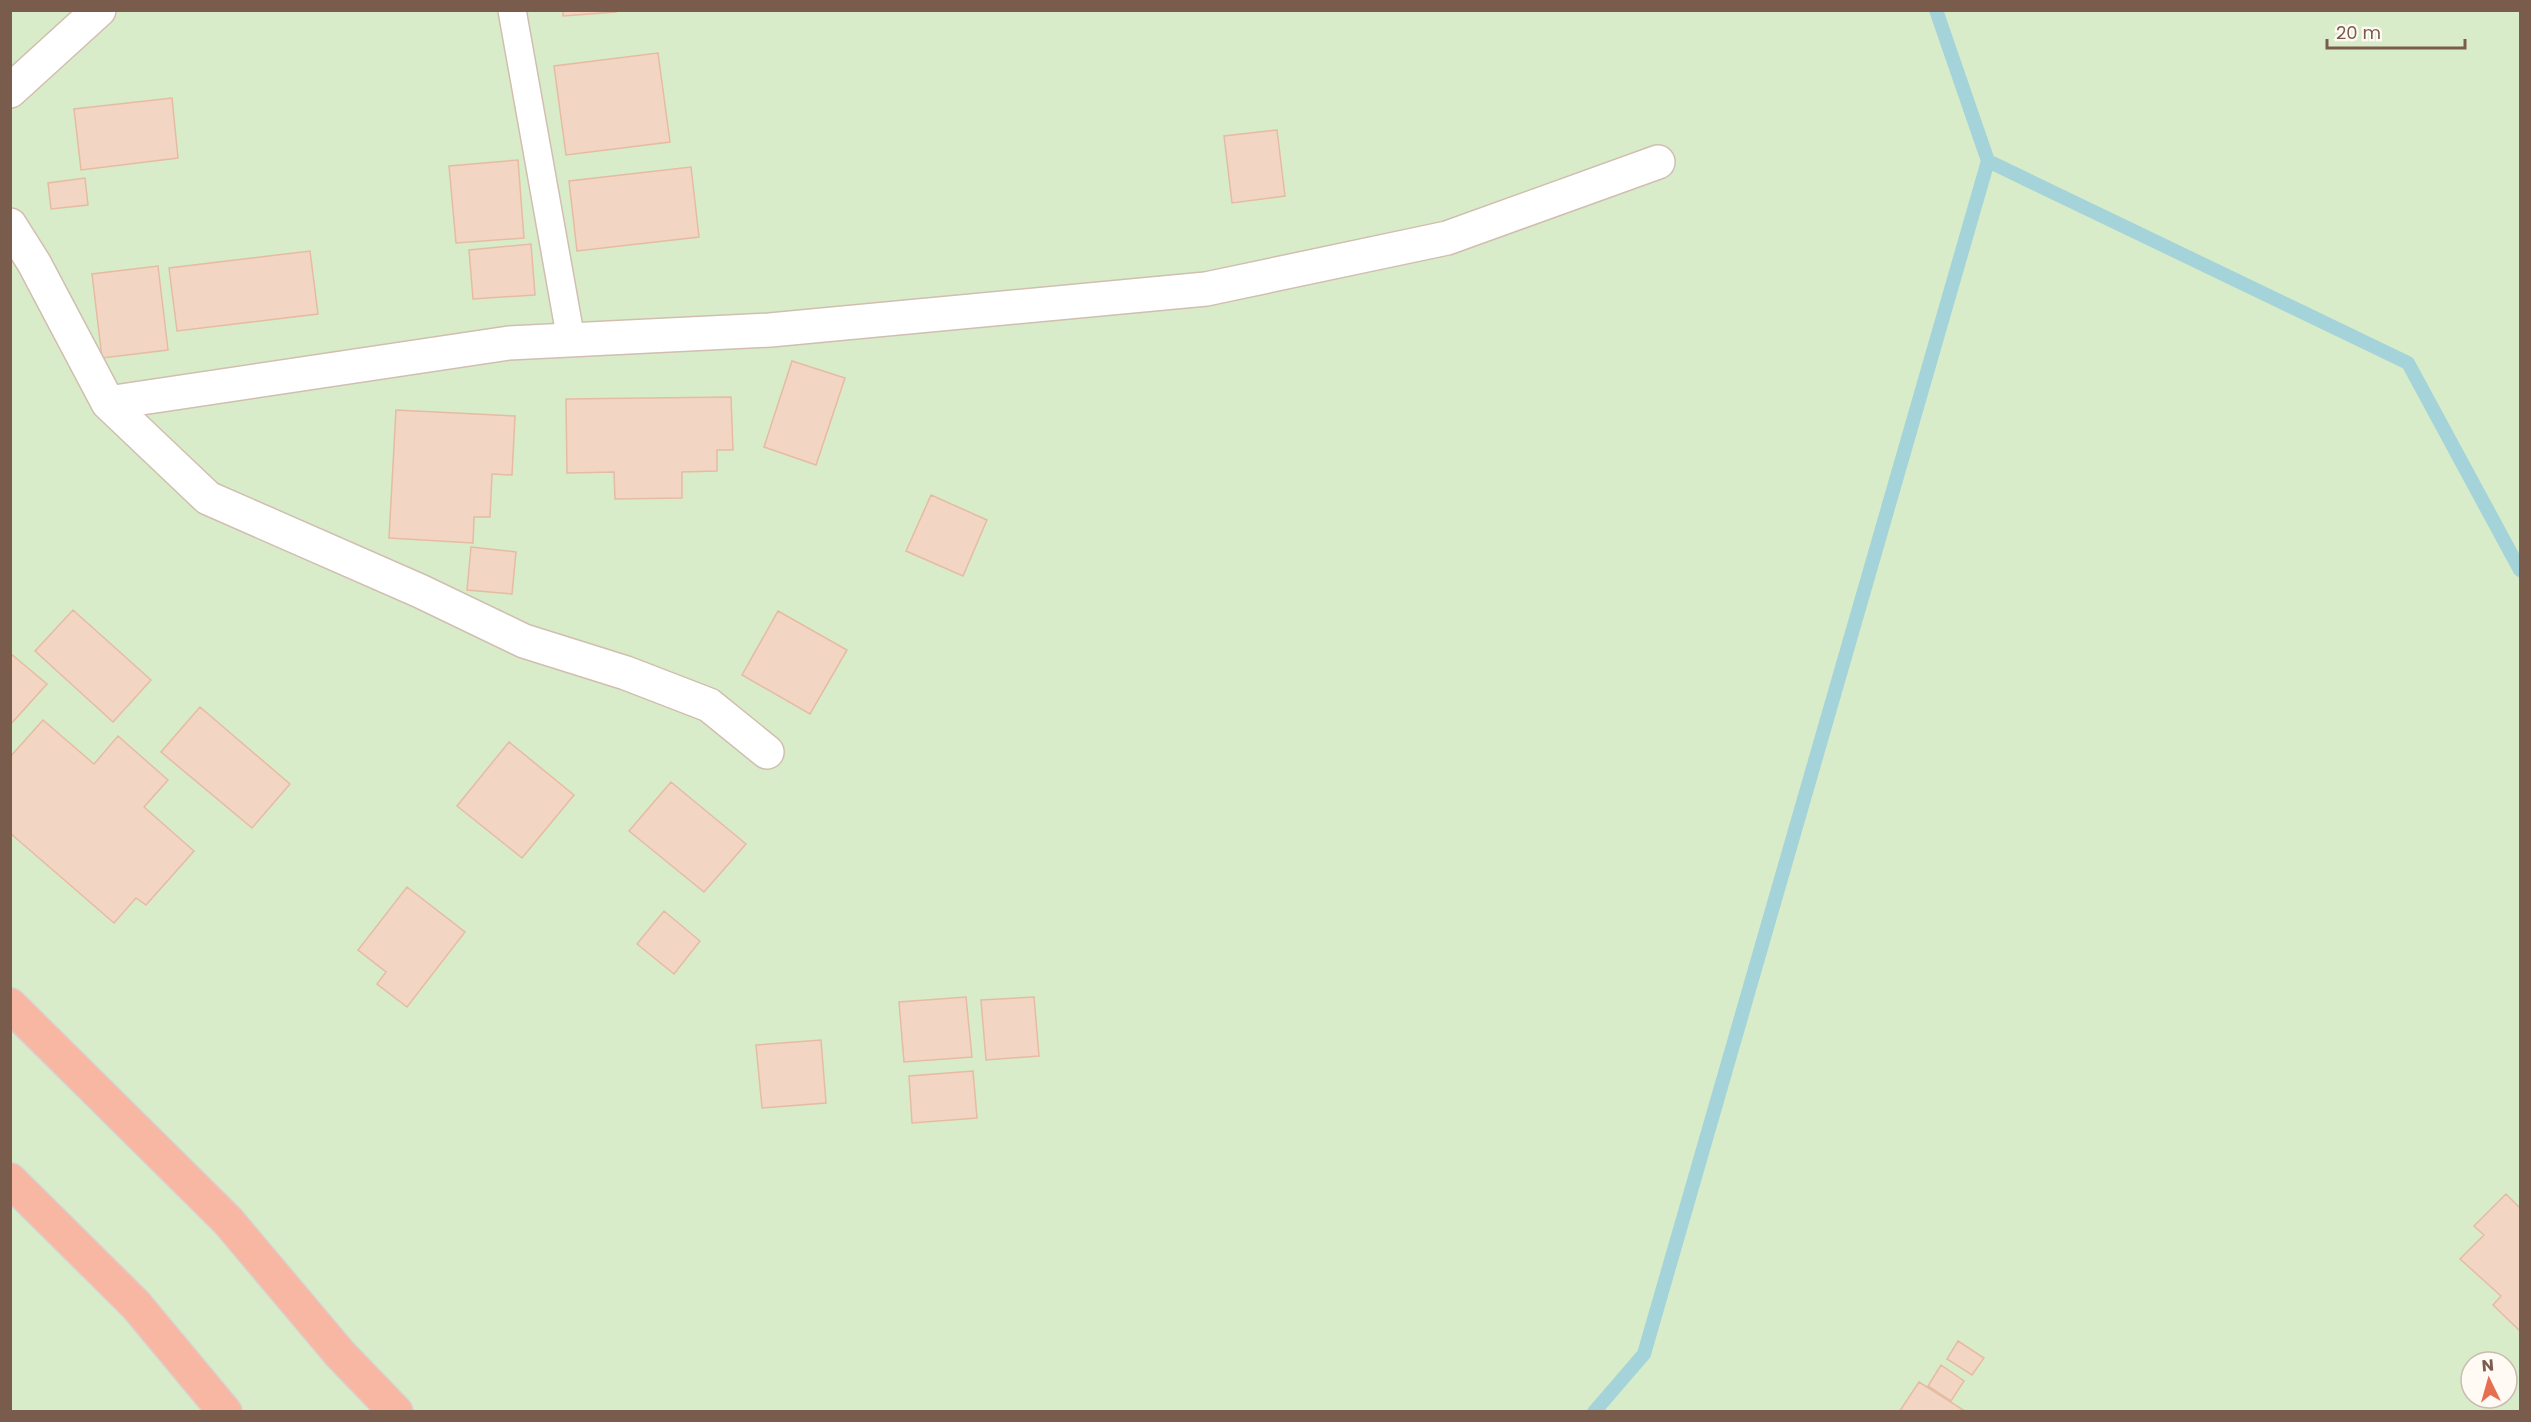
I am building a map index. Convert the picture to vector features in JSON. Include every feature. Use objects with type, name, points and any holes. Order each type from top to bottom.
[{"type":"highway","points":[[10,1005],[228,1221],[340,1354],[396,1412]]},
{"type":"highway","points":[[10,1180],[136,1305],[225,1412]]},
{"type":"street","points":[[10,92],[99,10]]},
{"type":"street","points":[[108,403],[508,343],[770,330],[1206,289],[1447,238],[1658,162]]},
{"type":"street","points":[[10,225],[34,263],[108,403],[208,498],[420,591],[524,641],[626,673],[709,705],[767,752]]},
{"type":"lane","points":[[512,10],[571,340]]},
{"type":"green space","points":[[10,11],[2520,11],[2520,1411],[11,1411]]},
{"type":"building","points":[[563,10],[616,10],[616,12],[563,16]]},
{"type":"building","points":[[658,53],[670,142],[566,155],[554,66]]},
{"type":"building","points":[[172,98],[178,158],[81,170],[74,109]]},
{"type":"building","points":[[1277,130],[1285,196],[1232,203],[1224,136]]},
{"type":"building","points":[[518,160],[524,238],[456,243],[449,166]]},
{"type":"building","points":[[691,167],[699,237],[577,251],[569,181]]},
{"type":"building","points":[[85,178],[88,205],[51,209],[48,183]]},
{"type":"building","points":[[531,244],[535,295],[473,299],[469,250]]},
{"type":"building","points":[[310,251],[318,314],[177,331],[169,268]]},
{"type":"building","points":[[158,266],[168,350],[102,358],[92,274]]},
{"type":"building","points":[[792,361],[845,378],[816,465],[764,447]]},
{"type":"building","points":[[731,397],[733,450],[717,450],[717,471],[682,472],[682,498],[615,499],[614,472],[567,473],[566,399]]},
{"type":"building","points":[[396,410],[515,416],[512,475],[492,474],[490,517],[474,517],[473,543],[389,538]]},
{"type":"building","points":[[931,495],[987,520],[963,576],[906,551]]},
{"type":"building","points":[[471,547],[516,552],[512,594],[467,590]]},
{"type":"building","points":[[73,610],[151,680],[113,722],[35,651]]},
{"type":"building","points":[[778,611],[847,650],[810,714],[742,675]]},
{"type":"building","points":[[10,653],[47,684],[10,725]]},
{"type":"building","points":[[200,707],[290,784],[252,828],[161,752]]},
{"type":"building","points":[[43,720],[94,764],[118,736],[168,780],[144,807],[194,851],[146,905],[136,898],[114,923],[10,833],[10,757]]},
{"type":"building","points":[[509,742],[574,795],[522,858],[457,806]]},
{"type":"building","points":[[671,782],[746,844],[704,892],[629,831]]},
{"type":"building","points":[[407,887],[465,932],[407,1007],[377,984],[386,972],[358,950]]},
{"type":"building","points":[[664,911],[700,941],[674,974],[637,944]]},
{"type":"building","points":[[966,997],[972,1057],[904,1062],[899,1002]]},
{"type":"building","points":[[1034,997],[1039,1056],[986,1060],[981,1000]]},
{"type":"building","points":[[821,1040],[826,1103],[762,1108],[756,1045]]},
{"type":"building","points":[[973,1071],[977,1118],[912,1123],[909,1076]]},
{"type":"building","points":[[2506,1194],[2520,1208],[2520,1331],[2493,1305],[2501,1296],[2460,1259],[2484,1235],[2474,1226]]},
{"type":"building","points":[[1958,1341],[1984,1358],[1972,1375],[1947,1359]]},
{"type":"building","points":[[1941,1365],[1964,1381],[1951,1401],[1928,1386]]},
{"type":"building","points":[[1919,1382],[1965,1411],[1899,1412]]},
{"type":"waterway","points":[[1594,1412],[1644,1354],[1988,161],[1936,10]]},
{"type":"waterway","points":[[1988,161],[2408,363],[2520,570]]}]
